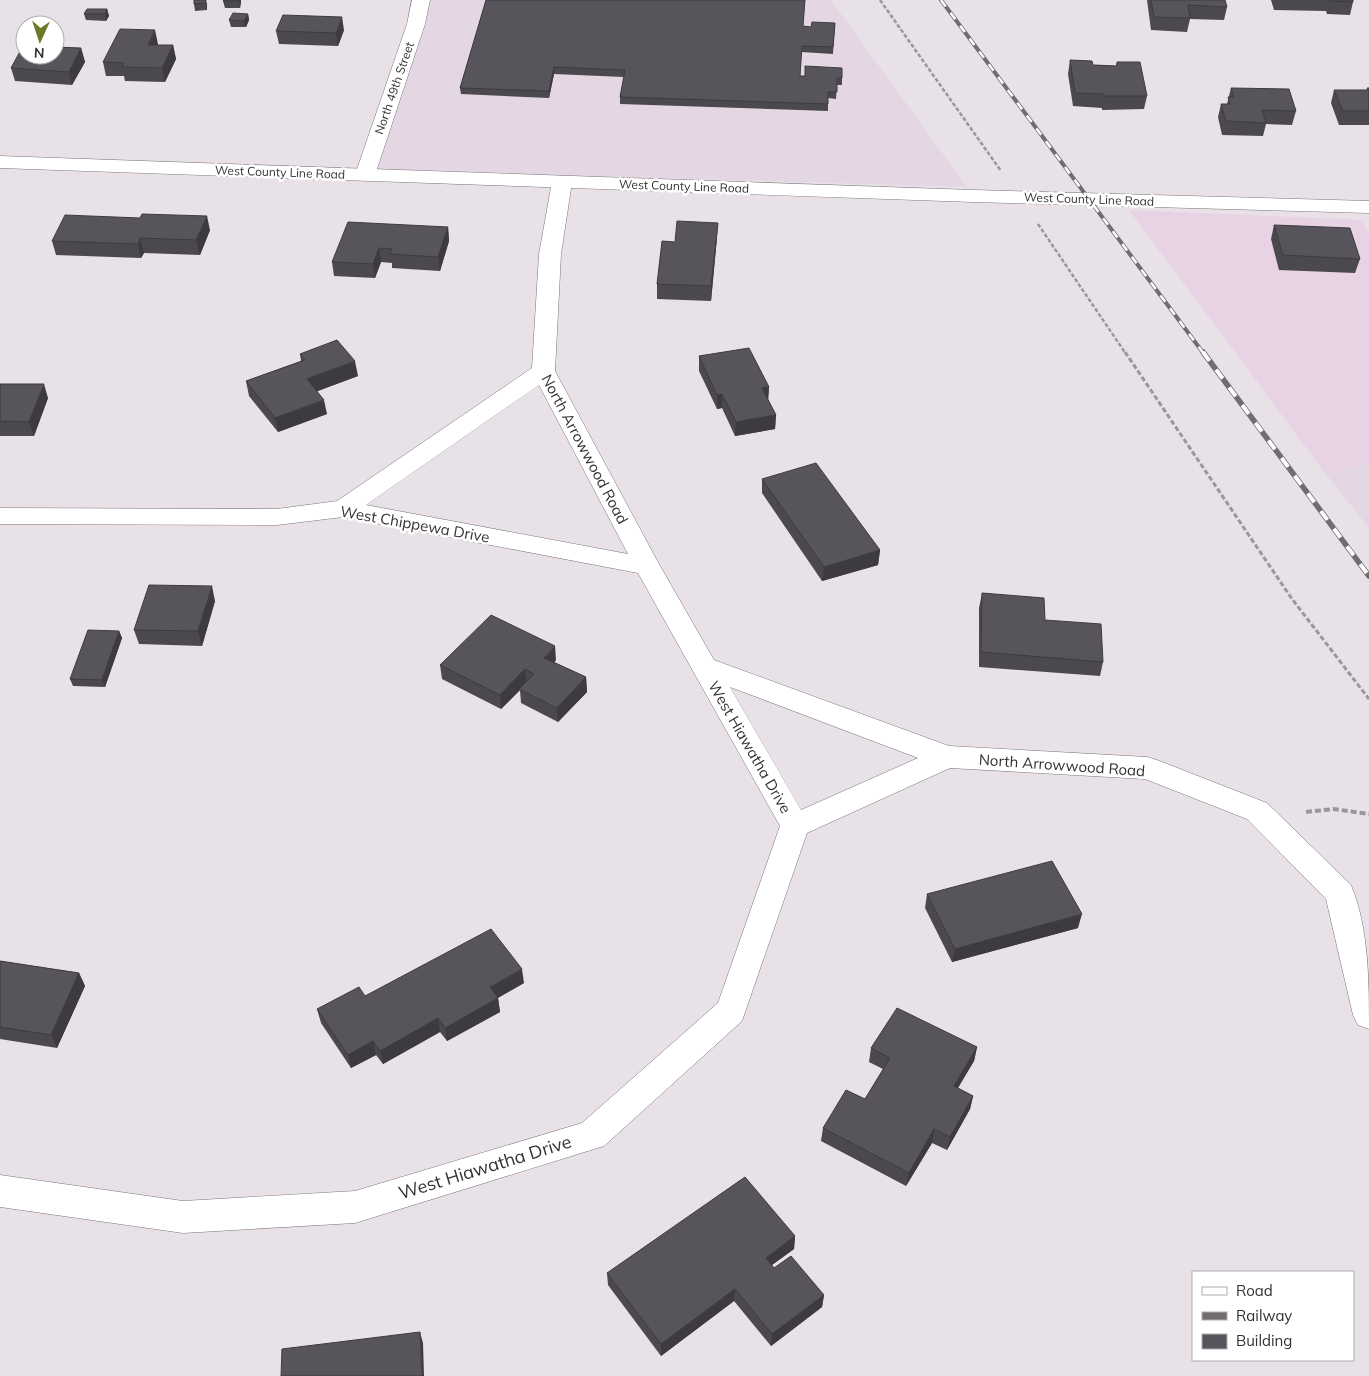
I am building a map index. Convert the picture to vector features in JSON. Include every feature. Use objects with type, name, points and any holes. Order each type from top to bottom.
[{"type":"street","name":"North 49th Street","points":[[365,175],[416,24],[421,0]]},
{"type":"street","name":"West County Line Road","points":[[0,162],[562,182],[1369,207]]},
{"type":"street","name":"North Arrowwood Road","points":[[562,182],[550,254],[543,371],[647,566],[704,667]]},
{"type":"street","points":[[342,509],[543,371]]},
{"type":"street","name":"West Chippewa Drive","points":[[0,516],[278,517],[342,509],[647,566]]},
{"type":"street","points":[[704,667],[947,757]]},
{"type":"street","name":"West Hiawatha Drive","points":[[704,667],[795,826]]},
{"type":"street","name":"North Arrowwood Road","points":[[947,757],[1147,768],[1257,811],[1340,894],[1369,1015]]},
{"type":"street","name":"West Hiawatha Drive","points":[[0,1190],[183,1217],[355,1207],[592,1135],[732,1011],[795,826],[947,757]]},
{"type":"path","points":[[880,0],[1001,171]]},
{"type":"path","points":[[1033,217],[1292,599],[1369,699]]},
{"type":"path","points":[[1334,809],[1369,814]]},
{"type":"shaded area","points":[[421,0],[831,0],[967,187],[559,175],[365,175]]},
{"type":"shaded area","points":[[1129,210],[1363,220],[1369,235],[1369,465],[1325,473]]},
{"type":"shaded area","points":[[1369,465],[1369,528],[1325,473]]},
{"type":"building","points":[[194,0],[206,0],[205,3],[194,4]]},
{"type":"building","points":[[486,0],[805,0],[803,26],[811,27],[812,22],[835,23],[833,47],[802,46],[800,76],[805,76],[805,66],[842,68],[842,78],[837,78],[837,92],[828,92],[828,104],[620,97],[625,70],[554,67],[549,91],[460,88]]},
{"type":"building","points":[[1151,0],[1225,0],[1227,7],[1188,5],[1190,18],[1154,17]]},
{"type":"building","points":[[1353,0],[1353,2],[1330,1]]},
{"type":"building","points":[[87,9],[107,9],[105,14],[84,14]]},
{"type":"building","points":[[233,13],[248,14],[244,21],[229,20]]},
{"type":"building","points":[[283,15],[342,17],[336,33],[276,31]]},
{"type":"building","points":[[120,29],[155,30],[148,45],[173,45],[162,68],[122,67],[124,63],[103,62]]},
{"type":"building","points":[[65,47],[81,48],[69,72],[11,68],[15,61],[15,65],[65,65]]},
{"type":"building","points":[[1070,60],[1092,61],[1093,65],[1117,66],[1117,62],[1140,62],[1147,96],[1104,96],[1104,94],[1075,93]]},
{"type":"building","points":[[1231,88],[1289,89],[1296,111],[1262,110],[1266,123],[1226,121],[1221,104],[1230,104],[1228,97],[1234,97]]},
{"type":"building","points":[[1367,88],[1369,88],[1369,111],[1343,111],[1334,90],[1368,90]]},
{"type":"building","points":[[142,214],[207,216],[196,240],[140,238],[138,244],[52,241],[65,215],[140,218]]},
{"type":"building","points":[[677,221],[718,223],[711,286],[657,284],[662,241],[675,242]]},
{"type":"building","points":[[348,222],[448,227],[438,257],[390,254],[392,249],[379,248],[373,264],[332,262]]},
{"type":"building","points":[[1274,225],[1350,228],[1360,259],[1283,255]]},
{"type":"building","points":[[337,340],[355,361],[307,379],[324,400],[275,418],[246,381],[305,360],[300,354]]},
{"type":"building","points":[[749,348],[769,387],[762,388],[776,415],[736,422],[722,394],[717,395],[699,356]]},
{"type":"building","points":[[0,384],[44,384],[29,422],[0,421]]},
{"type":"building","points":[[816,463],[880,550],[824,567],[762,479]]},
{"type":"building","points":[[149,585],[212,586],[198,631],[134,630]]},
{"type":"building","points":[[982,593],[1044,598],[1045,620],[1101,624],[1103,662],[981,652]]},
{"type":"building","points":[[491,615],[555,646],[544,658],[586,677],[557,708],[519,689],[534,674],[525,669],[500,695],[440,665]]},
{"type":"building","points":[[88,630],[119,631],[102,680],[70,679]]},
{"type":"building","points":[[1052,861],[1082,914],[955,949],[927,894]]},
{"type":"building","points":[[491,929],[522,969],[490,987],[498,998],[445,1028],[438,1018],[380,1051],[373,1041],[348,1055],[317,1009],[359,987],[365,996]]},
{"type":"building","points":[[0,961],[79,973],[51,1035],[0,1027]]},
{"type":"building","points":[[897,1008],[977,1047],[954,1086],[973,1096],[950,1137],[934,1129],[909,1173],[823,1128],[846,1090],[865,1099],[890,1058],[871,1048]]},
{"type":"building","points":[[745,1177],[795,1236],[766,1258],[774,1268],[791,1256],[824,1295],[772,1334],[735,1289],[661,1344],[607,1273]]},
{"type":"building","points":[[420,1332],[422,1376],[281,1376],[282,1349]]},
{"type":"railway","points":[[941,0],[1204,354]]},
{"type":"railway","points":[[1203,352],[1369,576]]}]
